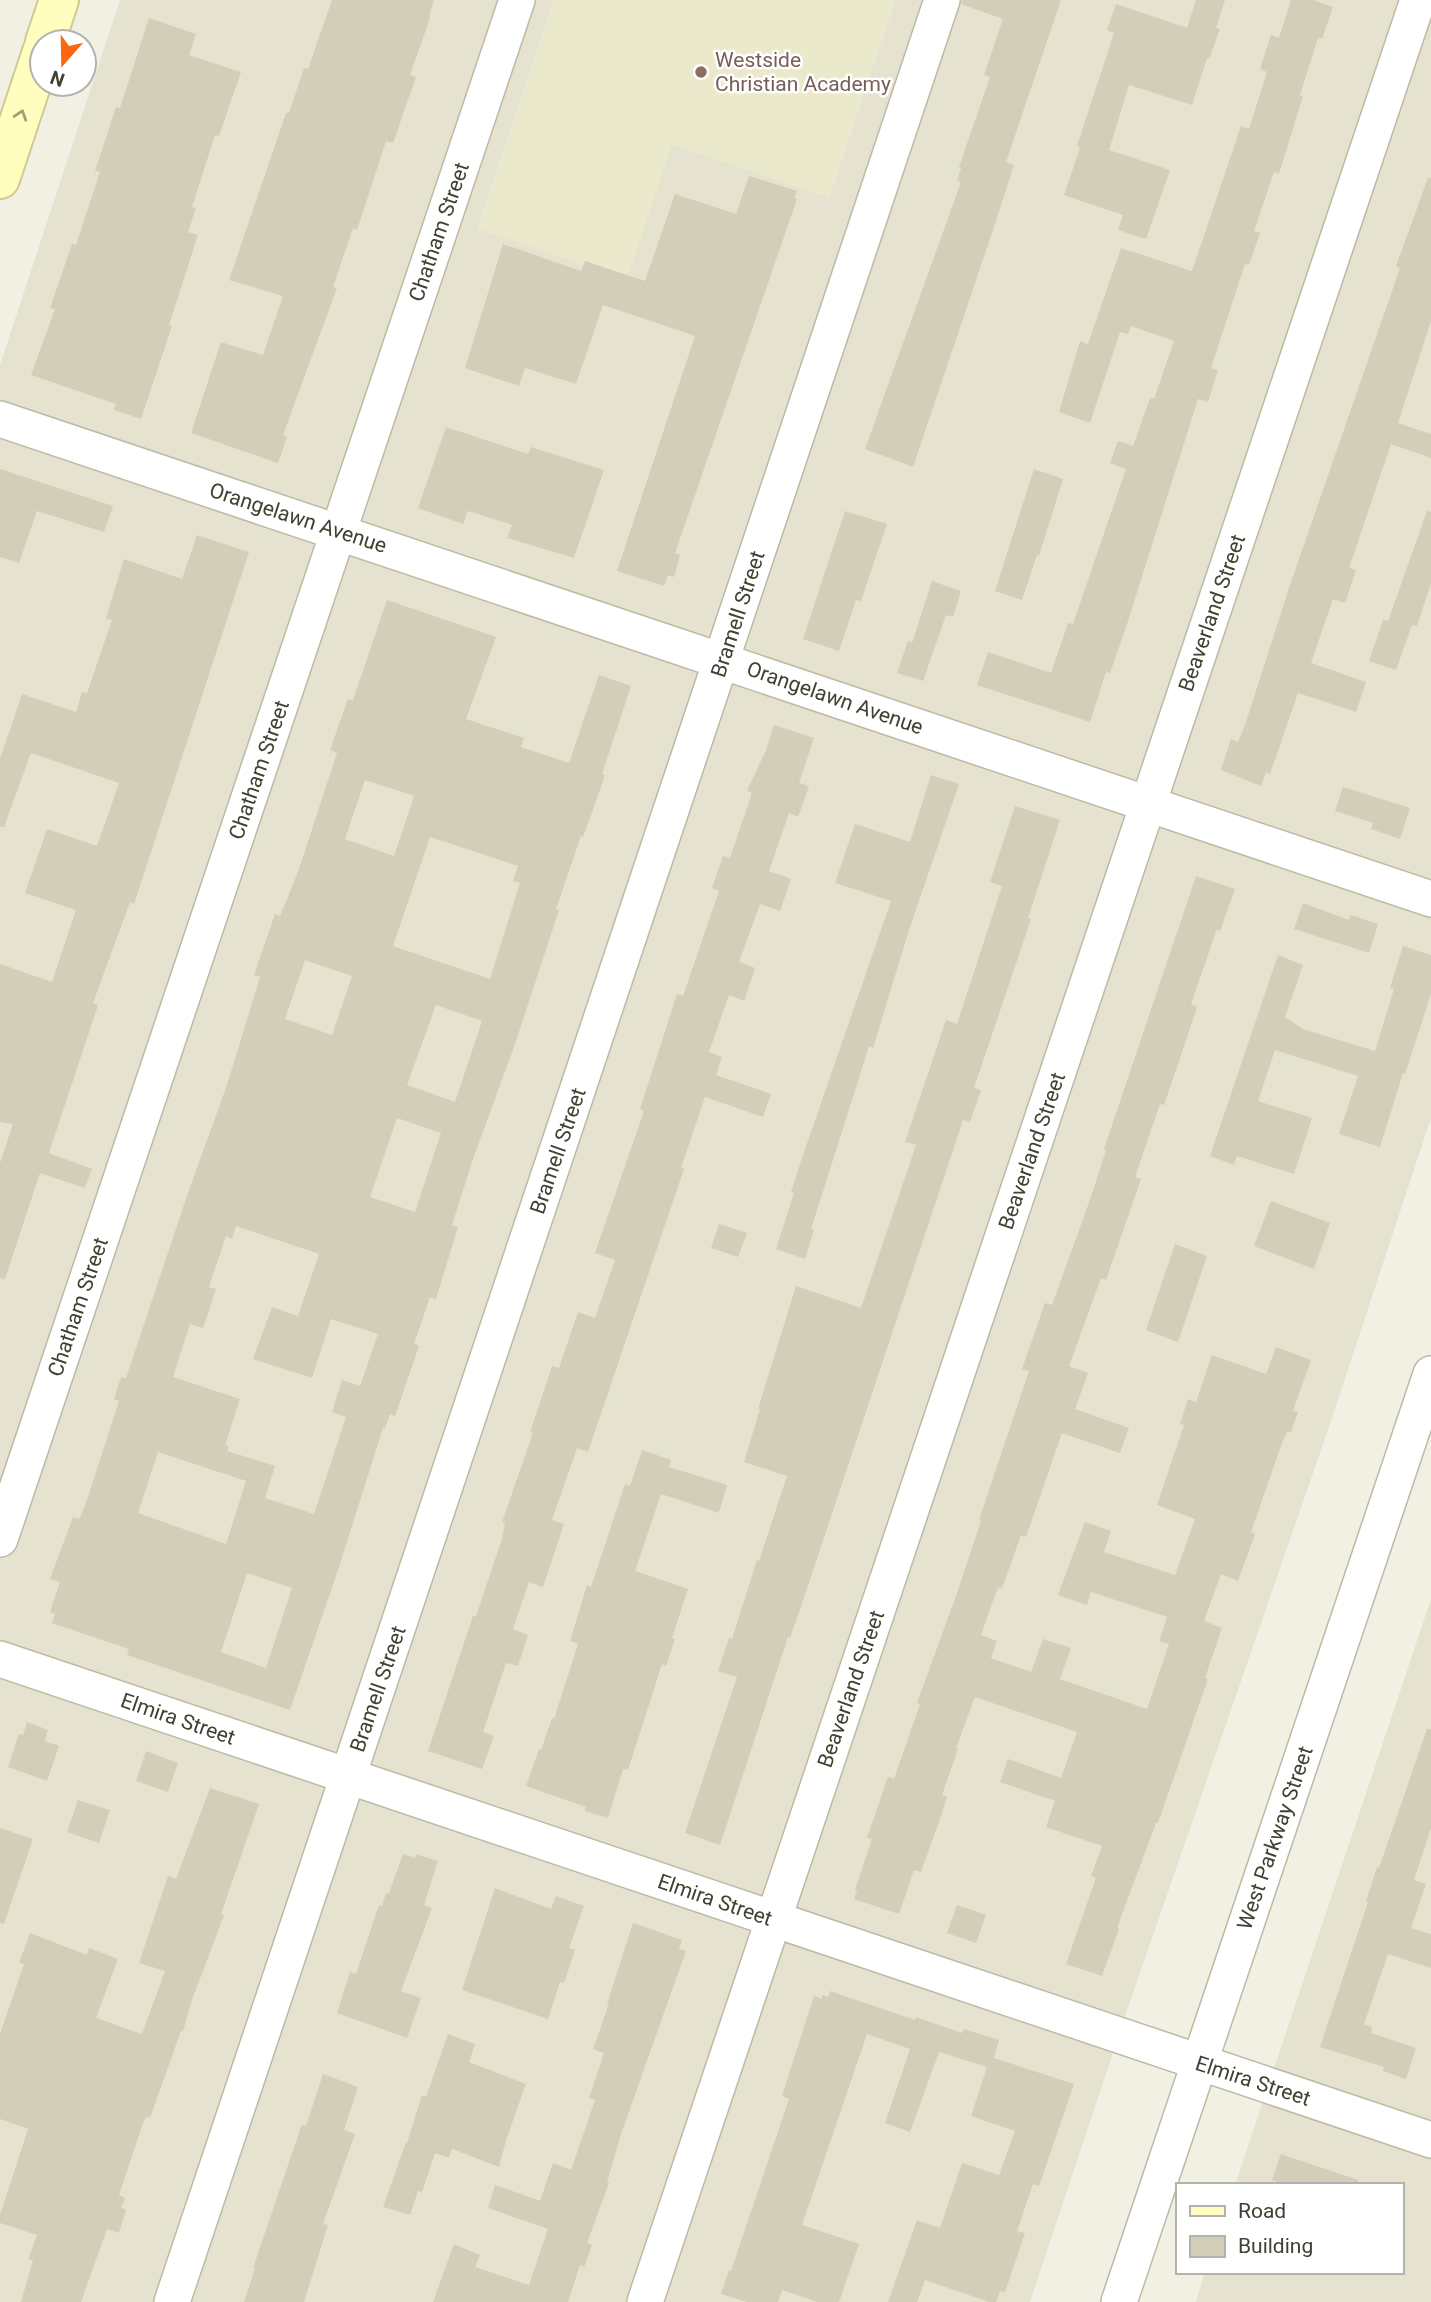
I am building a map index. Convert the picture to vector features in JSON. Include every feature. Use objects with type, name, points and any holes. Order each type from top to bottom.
[{"type":"main road","points":[[51,28],[60,0]]},
{"type":"main road","points":[[0,178],[28,94]]},
{"type":"street","name":"Chatham Street","points":[[0,1539],[517,0]]},
{"type":"street","name":"Bramell Street","points":[[172,2302],[942,0]]},
{"type":"street","name":"Beaverland Street","points":[[645,2302],[1418,0]]},
{"type":"street","name":"Orangelawn Avenue","points":[[0,419],[1431,899]]},
{"type":"street","name":"West Parkway Street","points":[[1119,2302],[1431,1374]]},
{"type":"street","name":"Elmira Street","points":[[0,1659],[1431,2140]]},
{"type":"shaded area","points":[[120,0],[554,0],[478,228],[627,278],[672,144],[829,197],[895,0],[1431,0],[1431,1118],[1330,1424],[1132,1996],[1030,2302],[0,2302],[0,365],[88,98],[98,98],[98,67]]},
{"type":"shaded area","name":"Westside Christian Academy","points":[[554,0],[895,0],[829,197],[672,144],[627,279],[478,229]]},
{"type":"shaded area","points":[[1431,1599],[1431,2302],[1196,2302],[1204,2274],[1403,2274],[1403,2183],[1236,2183]]},
{"type":"building","points":[[332,0],[434,0],[410,75],[416,77],[393,143],[386,141],[357,230],[353,228],[333,287],[337,288],[283,435],[287,437],[278,463],[191,433],[221,342],[263,355],[283,296],[229,280],[286,113],[289,113],[304,68],[308,69]]},
{"type":"building","points":[[962,0],[1061,0],[1006,162],[1014,165],[913,467],[865,449],[961,182],[957,181],[961,168],[959,167],[990,77],[984,75],[1003,19],[961,4]]},
{"type":"building","points":[[1196,0],[1225,0],[1216,28],[1220,29],[1209,59],[1207,58],[1192,105],[1129,85],[1109,150],[1170,170],[1146,239],[1118,230],[1123,215],[1064,195],[1114,33],[1107,30],[1116,4],[1187,28]]},
{"type":"building","points":[[1291,0],[1313,0],[1333,7],[1322,39],[1318,38],[1279,174],[1274,172],[1254,231],[1260,233],[1249,265],[1245,264],[1211,368],[1218,370],[1208,402],[1198,399],[1128,621],[1110,673],[1106,672],[1090,722],[977,685],[988,652],[1051,673],[1068,623],[1073,624],[1126,469],[1110,463],[1118,441],[1133,446],[1150,398],[1154,399],[1174,341],[1131,326],[1128,334],[1120,332],[1090,423],[1059,412],[1080,341],[1088,344],[1121,248],[1192,271],[1241,126],[1249,129],[1267,72],[1260,69],[1271,35],[1279,38]]},
{"type":"building","points":[[149,18],[196,34],[189,55],[241,72],[219,136],[215,135],[192,207],[196,208],[188,232],[198,235],[141,419],[114,410],[116,404],[31,375],[55,309],[50,308],[72,244],[76,245],[100,172],[95,171],[116,107],[120,108]]},
{"type":"building","points":[[749,176],[797,191],[794,198],[797,199],[675,553],[680,555],[674,577],[668,575],[664,586],[617,571],[695,336],[603,305],[576,384],[525,368],[519,386],[465,368],[503,244],[581,271],[585,261],[645,281],[675,194],[736,214]]},
{"type":"building","points":[[1428,178],[1431,178],[1431,321],[1398,423],[1431,434],[1431,458],[1391,444],[1349,568],[1356,570],[1345,603],[1333,599],[1311,663],[1366,682],[1356,712],[1298,693],[1270,774],[1266,772],[1261,786],[1221,770],[1231,739],[1238,742],[1245,725],[1290,585],[1400,268],[1396,266]]},
{"type":"building","points":[[446,427],[528,454],[531,447],[604,470],[574,558],[507,538],[512,525],[468,511],[463,524],[418,508]]},
{"type":"building","points":[[0,469],[113,506],[104,532],[37,511],[19,563],[0,557]]},
{"type":"building","points":[[1034,469],[1063,479],[1022,600],[995,591]]},
{"type":"building","points":[[845,511],[887,524],[861,601],[856,600],[839,651],[803,639]]},
{"type":"building","points":[[1427,511],[1431,512],[1431,583],[1417,626],[1412,625],[1396,670],[1369,661],[1383,620],[1388,621]]},
{"type":"building","points":[[197,535],[249,552],[134,904],[130,902],[93,1003],[98,1005],[49,1153],[92,1169],[85,1188],[40,1173],[5,1279],[0,1278],[0,1163],[13,1124],[0,1122],[0,964],[52,982],[76,910],[25,893],[47,829],[97,846],[119,783],[31,753],[4,827],[0,827],[0,759],[22,694],[76,712],[82,692],[87,693],[112,620],[106,618],[124,559],[182,579]]},
{"type":"building","points":[[932,581],[961,591],[953,617],[946,615],[923,681],[897,673],[908,641],[912,643]]},
{"type":"building","points":[[387,600],[496,637],[466,719],[524,738],[521,747],[569,763],[599,675],[631,686],[602,774],[605,775],[556,909],[559,910],[514,1047],[452,1225],[458,1227],[436,1299],[430,1297],[414,1344],[419,1346],[395,1416],[390,1414],[383,1428],[290,1710],[127,1655],[129,1649],[52,1623],[55,1614],[50,1612],[60,1582],[50,1579],[73,1517],[79,1519],[85,1506],[119,1401],[114,1399],[121,1377],[126,1378],[227,1085],[260,977],[254,975],[275,914],[280,916],[298,872],[337,753],[330,750],[348,699],[353,700]],"holes":[[[365,780],[414,796],[394,856],[345,839]],[[430,837],[518,866],[513,881],[520,883],[490,979],[393,946]],[[305,960],[352,976],[332,1035],[285,1019]],[[436,1005],[482,1021],[455,1102],[407,1085]],[[397,1118],[441,1133],[415,1212],[370,1197]],[[236,1226],[319,1254],[298,1316],[272,1307],[253,1359],[312,1378],[331,1319],[378,1334],[360,1386],[342,1380],[332,1412],[346,1417],[314,1514],[265,1498],[275,1466],[227,1451],[229,1446],[225,1445],[240,1399],[173,1377],[190,1324],[203,1328],[216,1289],[209,1287],[226,1236],[232,1239]],[[158,1452],[246,1481],[226,1544],[138,1513]],[[247,1573],[292,1588],[266,1668],[221,1652]]]},
{"type":"building","points":[[774,725],[814,738],[799,783],[809,786],[798,817],[789,813],[769,871],[791,879],[780,911],[760,904],[739,962],[755,968],[744,1001],[729,995],[709,1052],[722,1057],[716,1075],[771,1094],[763,1117],[705,1097],[681,1168],[684,1169],[588,1452],[577,1448],[552,1520],[564,1524],[543,1587],[529,1582],[513,1629],[528,1635],[518,1666],[506,1663],[483,1732],[494,1736],[482,1769],[428,1751],[502,1539],[505,1524],[502,1522],[533,1433],[530,1432],[552,1366],[559,1368],[578,1312],[595,1318],[615,1260],[595,1253],[644,1111],[640,1109],[677,994],[683,996],[719,891],[712,888],[723,856],[730,858],[751,796],[751,792],[747,791]]},
{"type":"building","points":[[931,775],[959,784],[909,930],[873,1048],[869,1046],[811,1229],[814,1230],[805,1259],[776,1249],[794,1193],[791,1192],[800,1164],[891,901],[835,883],[855,824],[910,842]]},
{"type":"building","points":[[1343,787],[1410,808],[1400,839],[1371,829],[1373,823],[1335,811]]},
{"type":"building","points":[[1015,806],[1060,820],[1028,918],[1031,919],[974,1088],[981,1090],[970,1122],[963,1120],[720,1845],[685,1833],[737,1677],[718,1671],[729,1638],[732,1639],[787,1476],[744,1462],[758,1409],[796,1286],[861,1308],[916,1145],[905,1142],[946,1020],[957,1024],[1002,886],[990,882]]},
{"type":"building","points":[[1196,876],[1235,889],[1220,931],[1217,929],[1191,1004],[1197,1007],[1164,1105],[1160,1104],[1135,1177],[1141,1179],[1106,1280],[1101,1278],[1069,1366],[1088,1373],[1075,1409],[1129,1428],[1120,1453],[1062,1433],[1026,1537],[1021,1535],[1002,1589],[998,1587],[981,1635],[997,1641],[991,1658],[1031,1672],[1043,1639],[1071,1648],[1060,1679],[1147,1709],[1169,1644],[1159,1641],[1167,1617],[1091,1592],[1087,1605],[1058,1595],[1085,1522],[1111,1531],[1104,1552],[1175,1575],[1195,1519],[1157,1505],[1184,1425],[1180,1424],[1188,1399],[1196,1402],[1212,1355],[1266,1374],[1276,1347],[1311,1360],[1293,1411],[1298,1412],[1291,1432],[1287,1432],[1282,1443],[1251,1532],[1255,1534],[1238,1581],[1221,1574],[1204,1621],[1222,1628],[1205,1678],[1208,1679],[1102,1976],[1066,1964],[1096,1878],[1091,1876],[1102,1846],[1046,1827],[1055,1801],[1000,1782],[1008,1759],[1061,1778],[1077,1732],[975,1697],[942,1795],[947,1797],[941,1816],[921,1872],[914,1870],[899,1914],[854,1899],[872,1839],[867,1838],[888,1777],[894,1779],[1029,1371],[1022,1369],[1045,1303],[1052,1305],[1092,1194],[1106,1150],[1104,1149]]},
{"type":"building","points":[[1303,903],[1349,920],[1351,915],[1378,924],[1369,953],[1294,929]]},
{"type":"building","points":[[1403,946],[1431,955],[1431,994],[1380,1147],[1339,1134],[1358,1076],[1275,1050],[1258,1101],[1312,1118],[1294,1174],[1237,1156],[1234,1165],[1210,1156],[1278,955],[1303,965],[1285,1017],[1303,1029],[1375,1051],[1394,989],[1390,988]]},
{"type":"building","points":[[1271,1201],[1330,1223],[1314,1269],[1254,1246]]},
{"type":"building","points":[[719,1224],[747,1233],[738,1257],[711,1248]]},
{"type":"building","points":[[1175,1244],[1207,1256],[1178,1342],[1146,1330]]},
{"type":"building","points":[[642,1450],[671,1460],[669,1467],[727,1485],[719,1513],[661,1494],[635,1571],[688,1589],[666,1666],[662,1664],[628,1770],[623,1769],[608,1818],[585,1811],[586,1807],[526,1786],[539,1749],[541,1750],[552,1718],[554,1719],[578,1644],[570,1641],[587,1585],[591,1587],[625,1484],[630,1486]]},
{"type":"building","points":[[27,1722],[48,1730],[45,1741],[59,1746],[47,1781],[8,1767],[19,1734],[23,1735]]},
{"type":"building","points":[[1427,1729],[1431,1729],[1431,1828],[1414,1880],[1426,1884],[1411,1928],[1431,1934],[1431,1968],[1388,1954],[1364,2024],[1372,2027],[1371,2033],[1416,2048],[1406,2079],[1383,2071],[1384,2067],[1320,2047],[1377,1867],[1379,1868]]},
{"type":"building","points":[[146,1751],[178,1763],[168,1792],[136,1781]]},
{"type":"building","points":[[210,1788],[259,1804],[183,2031],[150,2118],[146,2117],[142,2126],[119,2195],[125,2198],[121,2208],[126,2210],[119,2233],[107,2229],[81,2302],[21,2302],[33,2260],[28,2259],[37,2235],[0,2223],[0,2215],[28,2129],[0,2119],[0,2034],[24,1964],[19,1963],[30,1933],[87,1955],[89,1948],[118,1959],[96,2018],[142,2034],[165,1971],[139,1963],[168,1876],[176,1879]]},
{"type":"building","points":[[78,1800],[110,1810],[99,1843],[67,1832]]},
{"type":"building","points":[[0,1828],[33,1839],[4,1924],[0,1923]]},
{"type":"building","points":[[403,1854],[415,1858],[416,1854],[438,1861],[424,1905],[432,1908],[401,1991],[421,1998],[407,2038],[337,2013],[350,1972],[356,1974],[379,1905],[382,1906],[386,1893],[389,1893]]},
{"type":"building","points":[[495,1888],[551,1909],[556,1896],[584,1906],[569,1948],[575,1950],[564,1983],[560,1982],[548,2019],[462,1990]]},
{"type":"building","points":[[957,1905],[986,1915],[976,1943],[947,1933]]},
{"type":"building","points":[[633,1923],[682,1940],[679,1949],[686,1951],[621,2134],[607,2182],[609,2183],[587,2243],[592,2245],[584,2267],[580,2265],[568,2302],[433,2302],[454,2244],[480,2255],[475,2267],[529,2285],[548,2229],[488,2208],[495,2185],[540,2201],[553,2163],[571,2170],[595,2100],[589,2098],[604,2053],[593,2049]]},
{"type":"building","points":[[830,1991],[915,2020],[916,2017],[962,2033],[964,2029],[999,2040],[994,2058],[1074,2084],[1039,2186],[1033,2184],[1017,2231],[1025,2233],[1005,2292],[1000,2291],[996,2302],[925,2280],[917,2302],[888,2302],[917,2220],[940,2228],[962,2163],[999,2175],[1015,2131],[971,2116],[987,2067],[939,2052],[910,2132],[885,2123],[910,2049],[867,2034],[802,2225],[859,2244],[839,2302],[817,2302],[782,2290],[778,2302],[747,2302],[721,2294],[789,2099],[782,2096],[814,1996],[822,1999],[822,1995],[828,1997]]},
{"type":"building","points":[[448,2034],[475,2044],[469,2062],[526,2084],[499,2167],[452,2149],[449,2158],[435,2153],[422,2192],[418,2191],[410,2215],[383,2207],[422,2095],[426,2097]]},
{"type":"building","points":[[323,2074],[358,2087],[344,2130],[355,2134],[323,2224],[328,2225],[304,2302],[244,2302],[302,2124],[306,2126]]},
{"type":"building","points":[[1281,2154],[1358,2180],[1358,2183],[1280,2183],[1272,2180]]},
{"type":"place","name":"Westside Christian Academy","points":[[701,72]]}]
